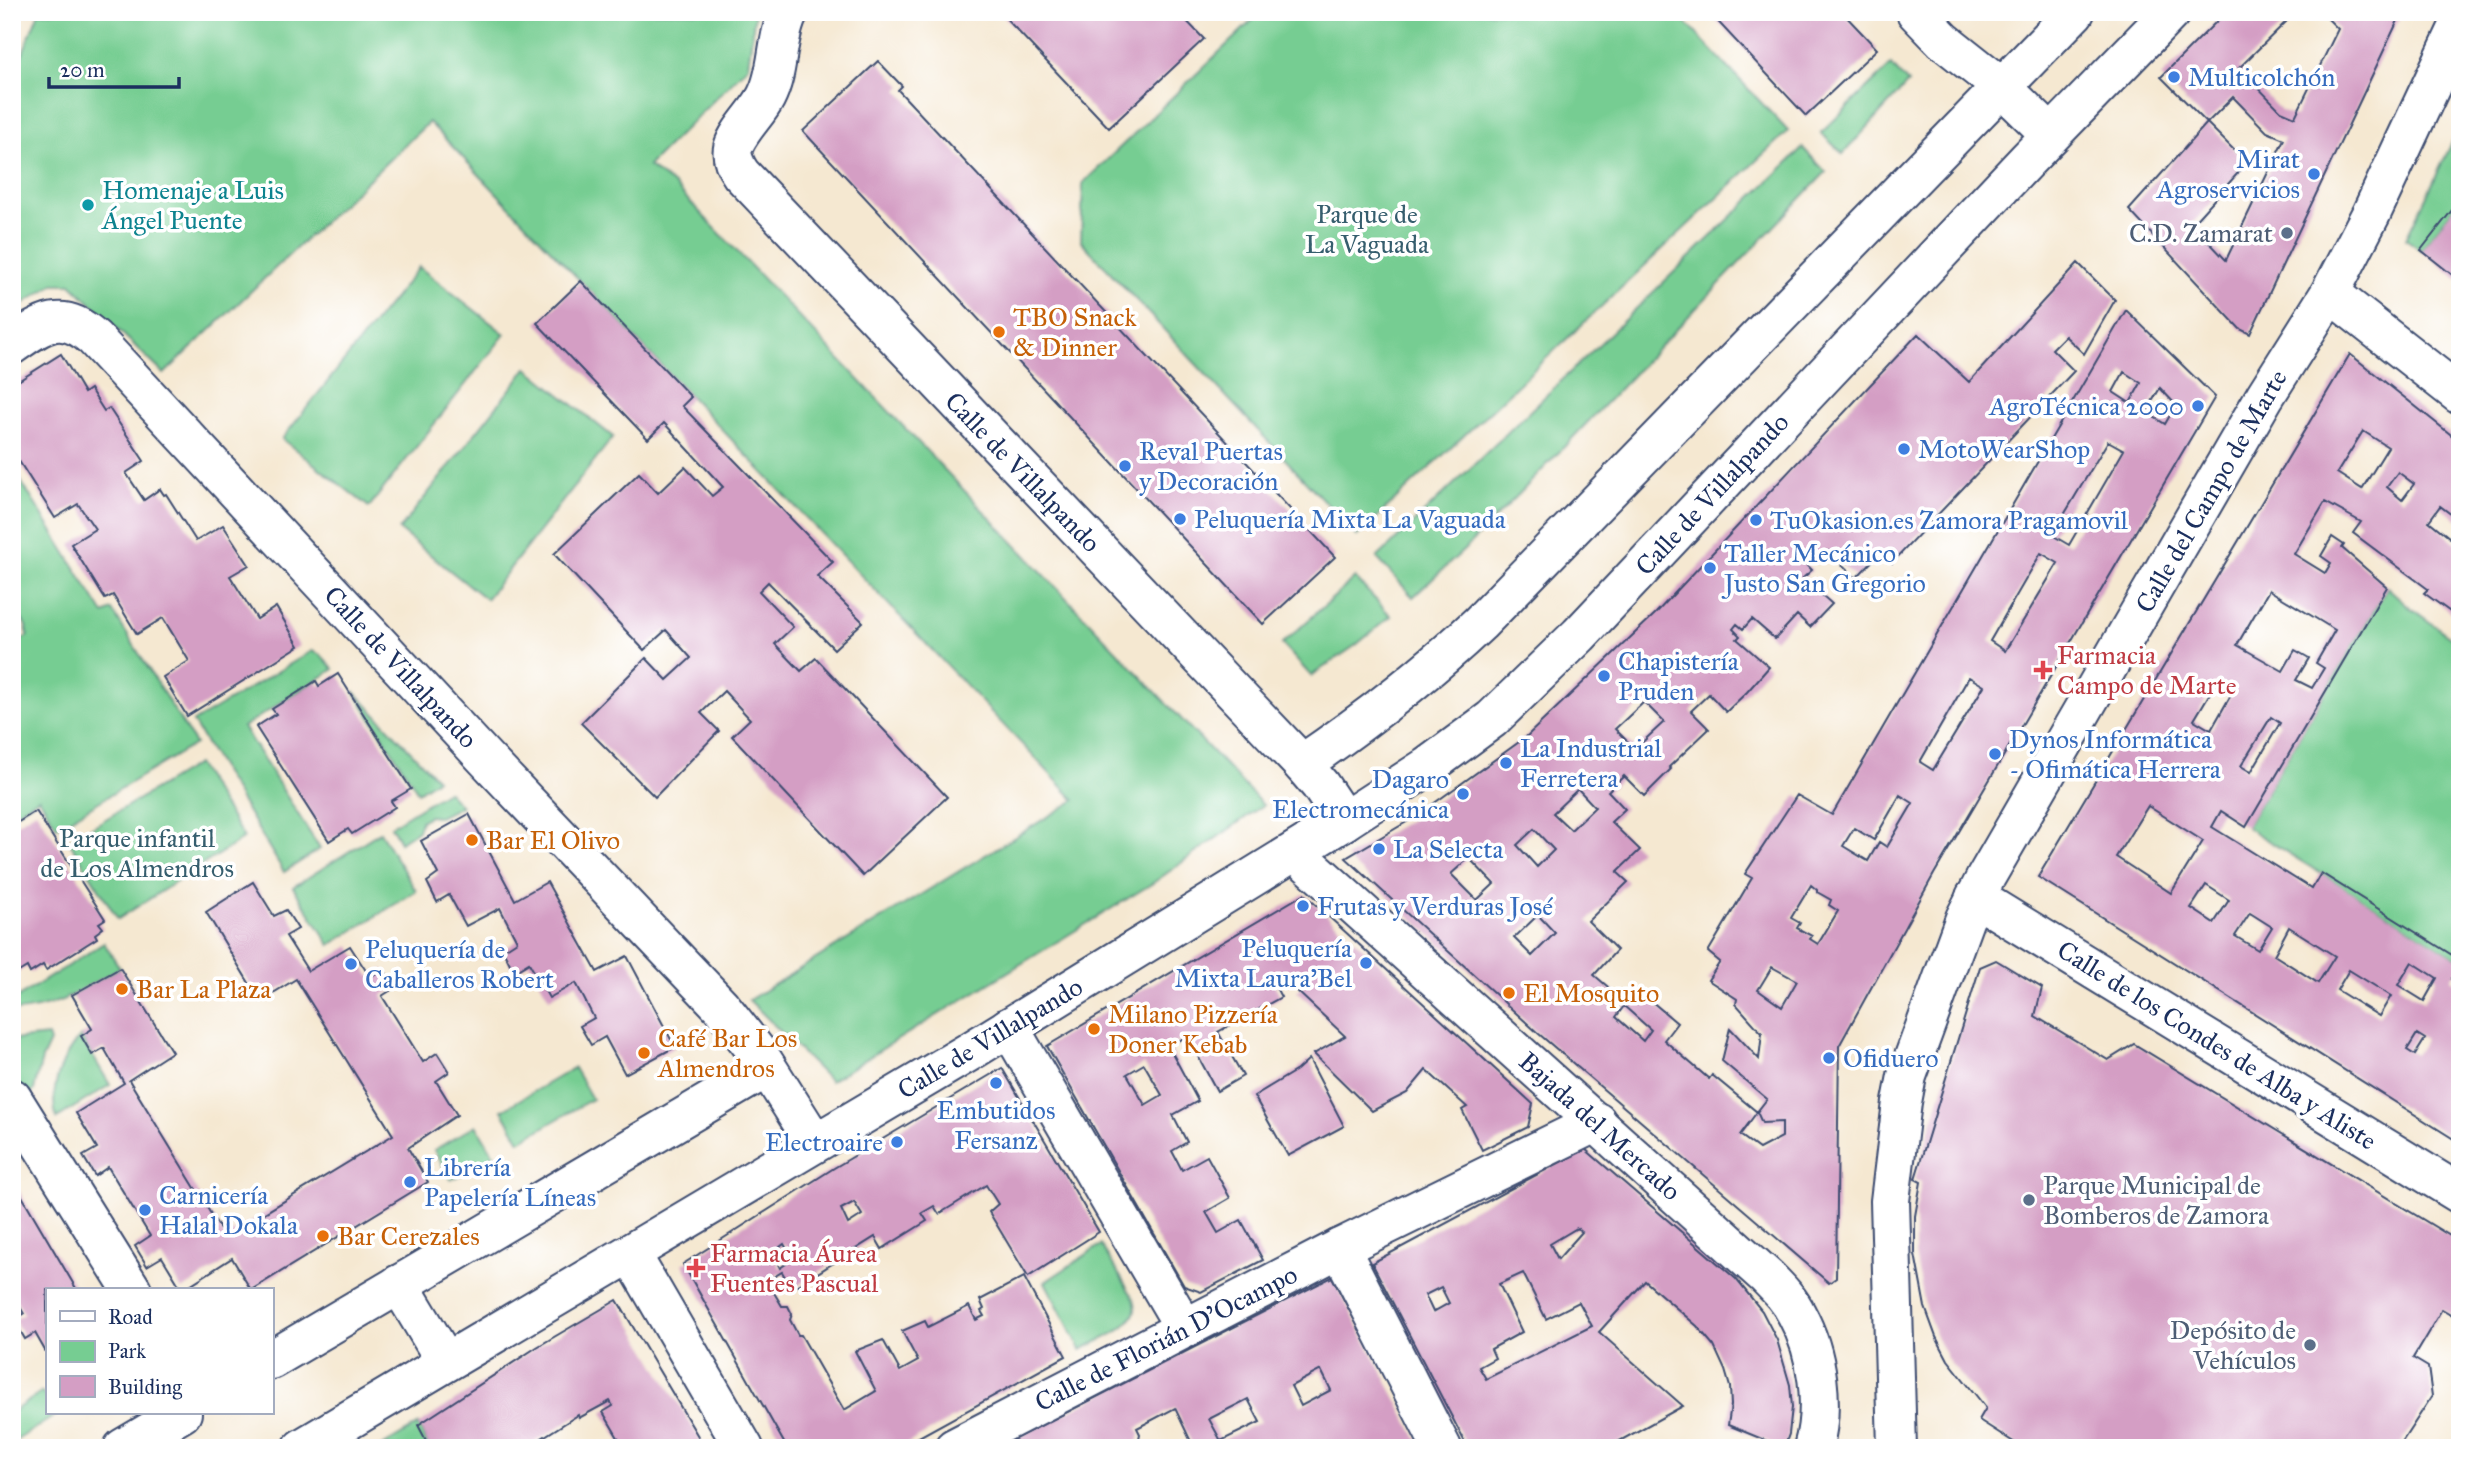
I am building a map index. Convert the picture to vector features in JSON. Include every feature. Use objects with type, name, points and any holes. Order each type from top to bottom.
[{"type":"street","name":"Calle de Villalpando","points":[[789,12],[780,32],[773,78],[766,98],[733,148],[734,161],[745,179],[1302,764],[1344,821]]},
{"type":"street","points":[[1916,12],[1944,41],[2002,87],[2052,135]]},
{"type":"street","points":[[1302,764],[1403,692],[1480,623],[2075,12]]},
{"type":"street","name":"Calle de Villalpando","points":[[302,1448],[1009,1027],[1295,852],[1462,742],[1528,687],[2171,12]]},
{"type":"street","name":"Calle del Campo de Marte","points":[[1897,1448],[1890,1201],[1907,1076],[1956,939],[1975,897],[2265,396],[2330,293],[2374,208],[2460,24]]},
{"type":"street","points":[[2330,293],[2460,395]]},
{"type":"street","name":"Calle de Villalpando","points":[[12,345],[35,329],[56,321],[68,321],[78,325],[94,338],[485,758],[721,1006],[747,1037],[815,1143]]},
{"type":"street","name":"Bajada del Mercado","points":[[1295,852],[1767,1277],[1792,1306],[1803,1327],[1814,1362],[1819,1415],[1813,1448]]},
{"type":"street","name":"Calle de los Condes de Alba y Aliste","points":[[1975,897],[2460,1194]]},
{"type":"street","points":[[1009,1027],[1184,1328]]},
{"type":"street","points":[[273,1359],[767,1068]]},
{"type":"street","points":[[12,1098],[131,1288]]},
{"type":"street","name":"Calle de Florián D'Ocampo","points":[[954,1448],[1340,1248],[1597,1122]]},
{"type":"street","points":[[1340,1248],[1442,1448]]},
{"type":"street","points":[[631,1254],[744,1448]]},
{"type":"street","points":[[399,1283],[446,1362]]},
{"type":"street","points":[[123,1448],[180,1414]]},
{"type":"green space","points":[[39,12],[755,12],[748,66],[648,166],[674,185],[1263,805],[1153,883],[830,1081],[749,1000],[1075,800],[429,122],[164,374],[71,284],[54,284],[12,311],[12,80]]},
{"type":"green space","name":"Parque de La Vaguada","points":[[1261,12],[1676,12],[1788,131],[1357,536],[1081,241],[1083,183]]},
{"type":"green space","points":[[1891,65],[1908,83],[1843,154],[1821,133]]},
{"type":"green space","points":[[2460,126],[2460,200],[2421,250],[2406,239]]},
{"type":"green space","points":[[1803,148],[1826,172],[1522,491],[1413,597],[1377,558]]},
{"type":"green space","points":[[419,267],[505,334],[369,507],[282,439]]},
{"type":"green space","points":[[527,368],[613,437],[486,599],[399,530]]},
{"type":"green space","points":[[12,467],[104,614],[112,610],[195,744],[57,827],[39,798],[12,815],[12,644],[28,636],[26,626],[12,604]]},
{"type":"green space","points":[[1355,578],[1391,616],[1356,645],[1311,676],[1282,644]]},
{"type":"green space","points":[[2387,587],[2460,644],[2460,960],[2246,827]]},
{"type":"green space","points":[[312,651],[321,655],[334,669],[243,727],[320,849],[284,872],[193,722]]},
{"type":"green space","points":[[354,691],[437,779],[418,792]]},
{"type":"green space","name":"Parque infantil de Los Almendros","points":[[197,764],[244,838],[118,919],[69,841]]},
{"type":"green space","points":[[447,791],[461,806],[439,817],[429,816],[421,821],[418,830],[400,842],[391,826]]},
{"type":"green space","points":[[380,832],[416,891],[330,945],[293,887]]},
{"type":"green space","points":[[104,943],[120,968],[55,1003],[12,1011],[12,1001]]},
{"type":"green space","points":[[48,1036],[50,1042],[42,1059],[34,1090],[31,1094],[21,1092],[12,1078],[12,1040]]},
{"type":"green space","points":[[81,1036],[110,1085],[57,1118],[54,1097],[58,1074],[68,1053]]},
{"type":"green space","points":[[574,1068],[592,1099],[520,1141],[502,1110]]},
{"type":"green space","points":[[476,1125],[494,1155],[451,1180],[434,1150]]},
{"type":"green space","points":[[1101,1245],[1134,1299],[1135,1308],[1126,1324],[1081,1350],[1045,1282]]},
{"type":"green space","points":[[42,1392],[46,1398],[46,1414],[56,1415],[12,1443],[12,1412]]},
{"type":"green space","points":[[418,1425],[430,1448],[379,1448]]},
{"type":"building","points":[[1000,12],[1178,12],[1204,39],[1109,128]]},
{"type":"building","points":[[1709,12],[1842,12],[1877,49],[1806,116]]},
{"type":"building","points":[[2226,12],[2296,12],[2239,68],[2281,111],[2295,117],[2338,29],[2321,12],[2402,12],[2250,334],[2240,329],[2129,210],[2207,123],[2161,77]],"holes":[[[2233,97],[2267,132],[2284,139],[2226,260],[2192,224],[2247,163],[2207,123]]]},
{"type":"building","points":[[878,61],[902,86],[898,90],[1335,557],[1263,624],[803,131]]},
{"type":"building","points":[[2460,200],[2460,281],[2421,250]]},
{"type":"building","points":[[2078,263],[2115,300],[2084,354],[2065,336],[2052,349],[2074,371],[1892,563],[1880,553],[1856,578],[1828,551],[1820,560],[1815,555],[1806,564],[1812,570],[1803,578],[1832,604],[1810,627],[1797,615],[1775,639],[1752,619],[1743,629],[1737,624],[1733,629],[1740,636],[1737,639],[1769,667],[1726,712],[1709,694],[1691,711],[1709,729],[1669,767],[1671,769],[1644,796],[1624,776],[1608,791],[1625,809],[1611,822],[1640,850],[1617,872],[1628,882],[1588,921],[1617,950],[1594,975],[1627,1003],[1637,989],[1677,1023],[1664,1040],[1709,1079],[1712,1075],[1757,1112],[1767,1099],[1722,1061],[1730,1028],[1759,1059],[1762,1033],[1736,1004],[1737,999],[1708,980],[1720,962],[1708,952],[1752,878],[1745,874],[1797,795],[1832,815],[2126,310],[2215,397],[1934,874],[1839,1046],[1836,1278],[1829,1283],[1539,1034],[1346,858],[1415,817],[1526,737],[1656,613],[1918,334],[1969,382]],"holes":[[[2124,372],[2141,383],[2130,403],[2113,392]],[[2160,388],[2176,405],[2165,424],[2146,412]],[[2108,441],[2124,450],[2069,545],[2052,535]],[[2041,553],[2058,563],[2005,651],[1990,641]],[[1969,677],[1984,686],[1933,770],[1920,762]],[[1644,702],[1664,722],[1635,749],[1615,729]],[[1578,789],[1595,807],[1571,830],[1553,813]],[[1900,795],[1913,803],[1887,847],[1879,842],[1868,861],[1843,846],[1854,828],[1874,840]],[[1534,829],[1554,850],[1537,867],[1517,845]],[[1469,858],[1494,884],[1477,900],[1451,874]],[[1811,885],[1831,900],[1829,905],[1838,911],[1818,944],[1810,939],[1812,936],[1797,928],[1800,923],[1791,918]],[[1538,915],[1555,933],[1532,956],[1514,938]],[[1772,967],[1797,981],[1782,1007],[1758,990]],[[1624,1006],[1651,1030],[1643,1041],[1616,1017]],[[1757,1112],[1762,1123],[1782,1122],[1782,1137],[1759,1149],[1740,1135]]]},
{"type":"building","points":[[581,281],[691,397],[682,406],[833,562],[817,576],[863,622],[834,649],[768,582],[759,591],[793,627],[775,644],[801,671],[816,658],[947,797],[863,876],[732,736],[750,719],[724,691],[701,713],[719,731],[655,797],[581,723],[646,658],[667,680],[691,658],[666,630],[644,650],[554,554],[639,473],[658,493],[685,467],[712,496],[723,487],[664,423],[648,439],[537,323]]},
{"type":"building","points":[[61,354],[84,393],[90,389],[104,411],[109,408],[144,461],[126,473],[144,500],[160,489],[196,541],[223,525],[249,565],[230,576],[257,619],[276,607],[299,646],[187,716],[163,677],[189,661],[163,618],[137,634],[113,595],[105,599],[71,544],[95,529],[78,504],[55,518],[12,450],[12,385]]},
{"type":"building","points":[[2350,354],[2460,442],[2460,521],[2440,506],[2429,521],[2460,546],[2460,619],[2424,593],[2428,589],[2353,533],[2361,522],[2325,502],[2294,554],[2325,573],[2331,563],[2321,556],[2332,537],[2344,545],[2342,548],[2387,587],[2246,827],[2221,811],[2212,827],[2312,889],[2321,873],[2460,960],[2460,965],[2451,979],[2460,985],[2460,1143],[2038,877]],"holes":[[[2363,431],[2388,447],[2362,489],[2337,473]],[[2398,472],[2414,484],[2402,500],[2387,487]],[[2269,590],[2335,630],[2316,663],[2324,668],[2312,688],[2296,680],[2309,658],[2295,650],[2283,671],[2237,645]],[[2216,683],[2232,693],[2211,730],[2194,720]],[[2271,717],[2280,723],[2251,772],[2241,766]],[[2148,806],[2203,841],[2171,893],[2116,857]],[[2206,885],[2229,900],[2214,923],[2191,908]],[[2250,913],[2272,927],[2258,950],[2235,936]],[[2289,927],[2335,956],[2318,983],[2274,955]],[[2412,962],[2437,978],[2424,1001],[2398,985]],[[2349,970],[2391,996],[2379,1016],[2337,990]],[[2417,1034],[2425,1039],[2415,1055],[2407,1050]]]},
{"type":"building","points":[[338,674],[411,789],[391,801],[395,807],[352,834],[348,829],[329,841],[256,727],[276,714],[272,709],[316,681],[319,686]]},
{"type":"building","points":[[36,811],[105,919],[99,923],[103,928],[95,934],[97,938],[46,970],[43,965],[30,973],[27,967],[17,973],[12,965],[12,826]]},
{"type":"building","points":[[469,814],[515,900],[547,882],[597,972],[627,956],[675,1047],[625,1074],[605,1037],[591,1045],[580,1026],[594,1018],[576,983],[549,998],[529,963],[514,972],[503,950],[517,941],[500,908],[466,926],[449,895],[437,902],[427,882],[438,874],[421,841]]},
{"type":"building","points":[[253,882],[274,916],[286,910],[298,929],[286,936],[308,971],[350,946],[370,977],[383,969],[396,987],[382,996],[423,1062],[437,1053],[449,1072],[436,1081],[457,1115],[408,1148],[428,1182],[254,1288],[250,1288],[232,1258],[185,1288],[181,1288],[162,1257],[147,1266],[135,1246],[150,1236],[108,1167],[95,1176],[83,1156],[97,1148],[76,1113],[124,1083],[104,1048],[92,1055],[81,1036],[92,1029],[72,995],[120,968],[172,1052],[129,1080],[225,1237],[393,1135],[296,979],[260,1001],[206,912]]},
{"type":"building","points":[[1304,894],[1533,1104],[1528,1127],[1482,1150],[1462,1110],[1467,1107],[1426,1070],[1407,1093],[1372,1111],[1314,1054],[1345,1036],[1297,991],[1305,983],[1284,975],[1273,982],[1281,997],[1218,1032],[1243,1076],[1217,1091],[1187,1036],[1169,1047],[1198,1101],[1173,1115],[1187,1142],[1172,1151],[1182,1170],[1207,1156],[1230,1198],[1206,1212],[1218,1233],[1241,1220],[1263,1260],[1201,1292],[1184,1286],[1047,1046]],"holes":[[[1144,1064],[1162,1095],[1145,1105],[1127,1074]]]},
{"type":"building","points":[[1996,960],[2042,988],[2035,1016],[2108,1060],[2134,1044],[2460,1242],[2460,1315],[2454,1316],[2442,1309],[2413,1358],[2428,1367],[2432,1396],[2398,1448],[2023,1448],[1979,1420],[1986,1408],[1948,1360],[1925,1307],[1915,1254],[1915,1216],[1921,1182],[1915,1179],[1980,967]]},
{"type":"building","points":[[1309,1059],[1344,1126],[1288,1156],[1254,1096],[1297,1070]]},
{"type":"building","points":[[1002,1068],[1099,1232],[1028,1277],[989,1212],[998,1204],[986,1185],[939,1214],[934,1206],[922,1213],[927,1221],[882,1249],[875,1237],[792,1289],[782,1272],[767,1281],[782,1306],[788,1306],[792,1314],[790,1320],[798,1335],[801,1335],[844,1410],[876,1391],[855,1351],[883,1340],[900,1371],[918,1361],[902,1331],[925,1321],[928,1327],[969,1306],[976,1320],[984,1316],[980,1300],[1024,1277],[1066,1356],[899,1448],[787,1448],[683,1264],[834,1168]],"holes":[[[854,1202],[862,1215],[848,1224],[841,1209]],[[784,1244],[793,1259],[780,1268],[772,1253]]]},
{"type":"building","points":[[1585,1149],[1736,1279],[1762,1311],[1777,1340],[1790,1385],[1792,1407],[1789,1434],[1784,1448],[1728,1425],[1730,1387],[1714,1346],[1697,1326],[1645,1281],[1599,1332],[1683,1406],[1607,1448],[1468,1448],[1372,1263]],"holes":[[[1577,1228],[1582,1232],[1558,1259],[1550,1244]],[[1523,1273],[1546,1319],[1579,1302],[1592,1326],[1486,1379],[1479,1367],[1495,1358],[1491,1349],[1522,1332],[1499,1284]],[[1441,1287],[1449,1303],[1433,1312],[1425,1295]]]},
{"type":"building","points":[[12,1179],[76,1288],[46,1288],[46,1352],[35,1333],[25,1339],[14,1320],[24,1314],[12,1293]]},
{"type":"building","points":[[1332,1277],[1422,1448],[1194,1448],[1175,1408],[1137,1428],[1140,1448],[1111,1448],[1108,1443],[1098,1448],[997,1448]],"holes":[[[1321,1370],[1331,1390],[1301,1406],[1291,1386]],[[1248,1399],[1260,1422],[1221,1441],[1209,1419]]]},
{"type":"building","points":[[617,1300],[705,1448],[624,1448],[603,1412],[613,1406],[610,1401],[579,1418],[578,1415],[526,1448],[430,1448],[418,1425],[537,1347]]},
{"type":"place","name":"Multicolchón","points":[[2174,77]]},
{"type":"place","name":"Mirat Agroservicios","points":[[2314,174]]},
{"type":"place","name":"Homenaje a Luis Ángel Puente","points":[[88,205]]},
{"type":"place","name":"C.D. Zamarat","points":[[2287,233]]},
{"type":"place","name":"TBO Snack & Dinner","points":[[999,332]]},
{"type":"place","name":"AgroTécnica 2000","points":[[2198,406]]},
{"type":"place","name":"MotoWearShop","points":[[1904,449]]},
{"type":"place","name":"Reval Puertas y Decoración","points":[[1125,466]]},
{"type":"place","name":"Peluquería Mixta La Vaguada","points":[[1180,519]]},
{"type":"place","name":"TuOkasion.es Zamora Pragamovil","points":[[1756,520]]},
{"type":"place","name":"Taller Mecánico Justo San Gregorio","points":[[1710,568]]},
{"type":"place","name":"Farmacia Campo de Marte","points":[[2043,670]]},
{"type":"place","name":"Chapistería Pruden","points":[[1604,676]]},
{"type":"place","name":"Dynos Informática - Ofimática Herrera","points":[[1995,754]]},
{"type":"place","name":"La Industrial Ferretera","points":[[1506,763]]},
{"type":"place","name":"Dagaro Electromecánica","points":[[1463,794]]},
{"type":"place","name":"Bar El Olivo","points":[[472,840]]},
{"type":"place","name":"La Selecta","points":[[1379,849]]},
{"type":"place","name":"Frutas y Verduras José","points":[[1303,906]]},
{"type":"place","name":"Peluquería Mixta Laura'Bel","points":[[1366,963]]},
{"type":"place","name":"Peluquería de Caballeros Robert","points":[[351,964]]},
{"type":"place","name":"Bar La Plaza","points":[[122,989]]},
{"type":"place","name":"El Mosquito","points":[[1509,993]]},
{"type":"place","name":"Milano Pizzería Doner Kebab","points":[[1094,1029]]},
{"type":"place","name":"Café Bar Los Almendros","points":[[644,1053]]},
{"type":"place","name":"Ofiduero","points":[[1829,1058]]},
{"type":"place","name":"Embutidos Fersanz","points":[[996,1083]]},
{"type":"place","name":"Electroaire","points":[[897,1142]]},
{"type":"place","name":"Librería Papelería Líneas","points":[[410,1182]]},
{"type":"place","name":"Parque Municipal de Bomberos de Zamora","points":[[2029,1200]]},
{"type":"place","name":"Carnicería Halal Dokala","points":[[145,1210]]},
{"type":"place","name":"Bar Cerezales","points":[[323,1236]]},
{"type":"place","name":"Farmacia Áurea Fuentes Pascual","points":[[696,1268]]},
{"type":"place","name":"Depósito de Vehículos","points":[[2310,1345]]}]
